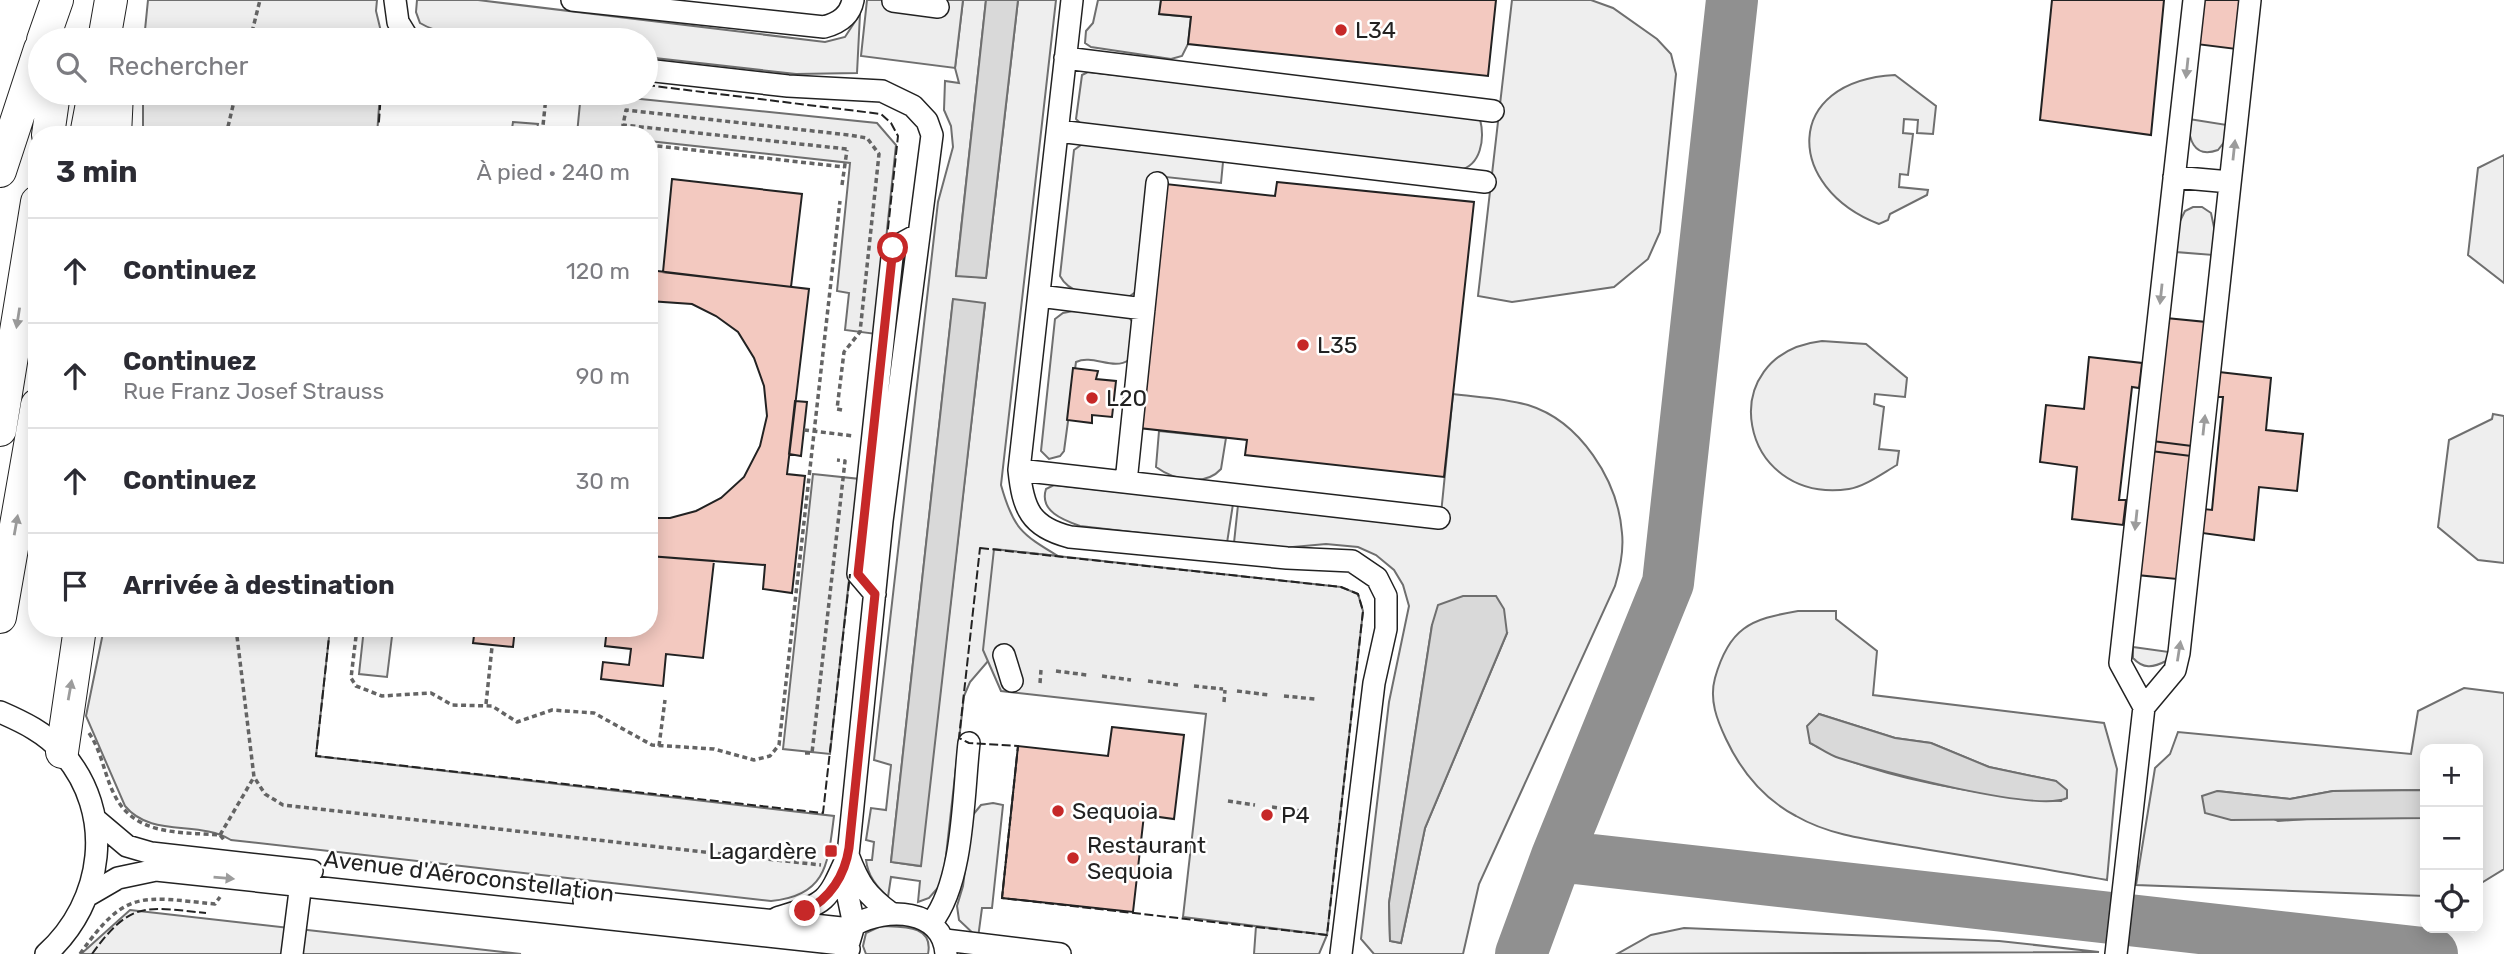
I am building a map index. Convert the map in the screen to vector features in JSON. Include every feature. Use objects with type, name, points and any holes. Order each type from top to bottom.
[{"type":"highway","points":[[47,28],[57,0]]},
{"type":"highway","points":[[65,28],[69,0]]},
{"type":"highway","points":[[106,28],[111,0]]},
{"type":"highway","points":[[120,28],[122,0]]},
{"type":"highway","points":[[0,171],[28,86]]},
{"type":"highway","points":[[49,126],[52,105]]},
{"type":"highway","points":[[88,126],[92,105]]},
{"type":"highway","points":[[115,126],[116,105]]},
{"type":"highway","points":[[0,430],[28,257]]},
{"type":"highway","points":[[0,617],[28,457]]},
{"type":"highway","points":[[62,752],[79,637]]},
{"type":"street","points":[[395,0],[397,22],[401,28]]},
{"type":"street","points":[[572,0],[683,6],[824,27],[837,24],[846,16],[853,0]]},
{"type":"street","points":[[1072,0],[1019,470],[1022,497],[1031,514],[1047,531],[1083,538],[1352,561],[1377,578],[1387,596],[1386,629],[1374,683],[1341,954]]},
{"type":"street","points":[[2144,707],[2120,663],[2194,0]]},
{"type":"street","points":[[2116,954],[2144,707],[2175,670],[2179,653],[2250,0]]},
{"type":"street","points":[[892,1],[938,7]]},
{"type":"street","points":[[1065,58],[1493,111]]},
{"type":"street","points":[[658,71],[788,86],[881,91],[906,102],[927,121],[932,135],[917,235],[875,594],[839,863],[830,893],[820,904],[767,921]]},
{"type":"street","points":[[1058,131],[1485,182]]},
{"type":"street","points":[[2174,177],[2230,182]]},
{"type":"street","points":[[1126,482],[1157,183]]},
{"type":"street","points":[[875,594],[858,574],[893,248],[917,235]]},
{"type":"street","points":[[1039,296],[1144,309]]},
{"type":"street","points":[[1019,470],[1439,518]]},
{"type":"street","points":[[1004,656],[1012,681]]},
{"type":"street","points":[[0,712],[29,724],[62,752],[82,781],[95,819],[98,851],[94,880],[62,939],[46,954]]},
{"type":"street","points":[[932,922],[949,896],[953,881],[969,743]]},
{"type":"street","name":"Avenue d'Aéroconstellation","points":[[95,819],[127,846],[151,853],[767,921],[852,939]]},
{"type":"street","points":[[839,863],[874,901],[892,914]]},
{"type":"street","points":[[839,863],[852,939]]},
{"type":"street","name":"Avenue d'Aéroconstellation","points":[[86,896],[118,878],[156,870],[301,883],[841,944],[852,939]]},
{"type":"street","points":[[292,954],[301,883]]},
{"type":"street","points":[[852,939],[877,915],[892,914],[932,922]]},
{"type":"street","points":[[932,922],[945,947],[1060,954]]},
{"type":"path","points":[[253,28],[260,0]]},
{"type":"path","points":[[228,126],[233,105]]},
{"type":"path","points":[[543,126],[546,105]]},
{"type":"path","points":[[632,126],[623,125],[626,110],[867,138],[879,154],[860,332],[844,352],[837,409],[842,410]]},
{"type":"path","points":[[658,129],[847,149],[842,185]]},
{"type":"path","points":[[658,146],[844,167]]},
{"type":"path","points":[[356,637],[351,678],[356,686],[382,696],[431,693],[452,705],[486,704],[517,722],[552,710],[594,713],[659,747],[714,749],[754,760],[770,756],[779,745],[840,201]]},
{"type":"path","points":[[804,430],[873,438]]},
{"type":"path","points":[[805,753],[812,753],[845,461],[837,460]]},
{"type":"path","points":[[237,637],[254,778],[265,794],[283,806],[839,863]]},
{"type":"path","points":[[486,704],[492,647]]},
{"type":"path","points":[[1040,683],[1041,670]]},
{"type":"path","points":[[1056,671],[1087,675]]},
{"type":"path","points":[[1102,676],[1131,680]]},
{"type":"path","points":[[1148,681],[1178,685]]},
{"type":"path","points":[[1194,686],[1224,690],[1224,702]]},
{"type":"path","points":[[1237,691],[1269,695]]},
{"type":"path","points":[[1284,696],[1315,699]]},
{"type":"path","points":[[659,747],[665,699]]},
{"type":"path","points":[[85,728],[106,765],[113,793],[130,818],[155,830],[220,835]]},
{"type":"path","points":[[220,835],[254,778]]},
{"type":"path","points":[[1228,801],[1255,805]]},
{"type":"path","points":[[1272,807],[1302,811]]},
{"type":"path","points":[[220,835],[225,842]]},
{"type":"path","points":[[80,954],[105,922],[141,898],[215,904],[220,897]]},
{"type":"shaded area","points":[[148,0],[377,0],[376,11],[380,28],[145,28]]},
{"type":"shaded area","points":[[417,0],[478,0],[825,42],[845,37],[860,14],[857,73],[796,74],[658,58],[658,28],[432,28],[420,23],[416,12]]},
{"type":"shaded area","points":[[867,0],[963,0],[955,68],[861,56]]},
{"type":"shaded area","points":[[963,0],[986,0],[956,275],[986,278],[1018,0],[1056,0],[1001,485],[1010,511],[1020,528],[1035,542],[1058,556],[1022,552],[995,653],[970,682],[964,696],[943,882],[929,898],[918,902],[920,881],[891,877],[888,897],[876,885],[866,860],[872,860],[874,842],[866,840],[871,808],[886,810],[891,765],[874,760],[938,202],[953,147],[951,126],[944,110],[945,81],[959,83],[955,68]],"holes":[[[953,300],[985,304],[920,866],[891,862]]]},
{"type":"shaded area","points":[[986,0],[1018,0],[986,278],[956,276]]},
{"type":"shaded area","points":[[1098,0],[1161,0],[1160,14],[1191,17],[1188,44],[1182,56],[1171,59],[1091,47],[1085,43],[1086,31],[1093,23]]},
{"type":"shaded area","points":[[1512,0],[1591,0],[1613,8],[1657,39],[1671,54],[1676,74],[1660,232],[1648,259],[1614,287],[1512,302],[1478,296]]},
{"type":"shaded area","points":[[1088,72],[1470,114],[1480,119],[1480,150],[1472,163],[1459,170],[1084,127],[1076,119],[1082,75]]},
{"type":"shaded area","points":[[1895,75],[1936,106],[1933,134],[1917,133],[1918,120],[1904,119],[1903,133],[1913,134],[1908,175],[1900,174],[1899,187],[1928,190],[1927,195],[1890,214],[1888,220],[1879,224],[1848,208],[1826,186],[1813,163],[1809,138],[1815,115],[1832,96],[1858,82]]},
{"type":"shaded area","points":[[658,101],[877,123],[896,145],[876,334],[845,330],[849,293],[837,291],[850,163],[658,142],[658,126],[578,126],[580,105],[658,105]]},
{"type":"shaded area","points":[[143,105],[379,105],[378,126],[143,126]]},
{"type":"shaded area","points":[[2189,119],[2227,125],[2225,141],[2218,150],[2203,152],[2194,145]]},
{"type":"shaded area","points":[[513,122],[538,124],[538,126],[512,126]]},
{"type":"shaded area","points":[[1096,144],[1219,157],[1223,162],[1221,183],[1157,176],[1137,291],[1127,298],[1080,292],[1072,289],[1060,276],[1074,150],[1081,145]]},
{"type":"shaded area","points":[[2504,155],[2504,283],[2468,255],[2478,168]]},
{"type":"shaded area","points":[[2202,207],[2211,213],[2215,232],[2213,255],[2176,252],[2179,223],[2185,211]]},
{"type":"shaded area","points":[[953,299],[985,303],[921,866],[891,862]]},
{"type":"shaded area","points":[[1073,311],[1129,317],[1133,323],[1129,360],[1116,364],[1089,360],[1076,362],[1064,451],[1060,456],[1049,459],[1041,451],[1055,319],[1063,313]]},
{"type":"shaded area","points":[[1822,341],[1866,344],[1907,378],[1905,397],[1875,394],[1874,404],[1884,407],[1879,449],[1899,451],[1897,465],[1855,488],[1811,488],[1782,474],[1762,453],[1752,426],[1752,398],[1764,372],[1787,352]]},
{"type":"shaded area","points":[[1453,394],[1510,401],[1547,413],[1564,424],[1593,455],[1613,493],[1619,513],[1621,560],[1615,586],[1479,884],[1463,954],[1374,954],[1361,939],[1389,702],[1409,606],[1403,585],[1394,570],[1376,555],[1358,547],[1326,544],[1271,549],[1234,543],[1238,505],[1440,524]],"holes":[[[1432,625],[1507,633],[1425,828],[1401,943],[1390,941],[1389,903]]]},
{"type":"shaded area","points":[[2493,414],[2504,416],[2504,563],[2478,560],[2438,527],[2449,440],[2492,419]]},
{"type":"shaded area","points":[[1159,431],[1226,438],[1221,469],[1214,475],[1198,480],[1163,472],[1156,467]]},
{"type":"shaded area","points":[[813,474],[860,479],[830,754],[783,749]]},
{"type":"shaded area","points":[[1054,485],[1233,504],[1227,543],[1080,526],[1049,509],[1045,497],[1046,489]]},
{"type":"shaded area","name":"P4","points":[[994,549],[1341,587],[1358,594],[1363,611],[1327,935],[1183,917],[1206,714],[1001,691],[983,650]]},
{"type":"shaded area","points":[[1463,596],[1496,596],[1504,609],[1507,633],[1425,828],[1401,943],[1390,941],[1389,903],[1432,625],[1438,605]]},
{"type":"shaded area","points":[[1798,611],[1836,611],[1836,619],[1877,651],[1873,695],[2104,723],[2117,769],[2107,880],[1842,834],[1811,823],[1784,809],[1764,793],[1746,773],[1732,751],[1717,717],[1713,686],[1727,648],[1744,629],[1767,618]],"holes":[[[1819,714],[1895,738],[1931,743],[1989,767],[2056,781],[2061,801],[1932,784],[1866,766],[1810,743]]]},
{"type":"shaded area","points":[[102,637],[329,637],[316,756],[834,816],[830,848],[821,874],[814,884],[790,898],[771,901],[231,840],[205,831],[162,826],[136,816],[125,806],[86,716]]},
{"type":"shaded area","points":[[363,637],[392,637],[387,677],[359,674]]},
{"type":"shaded area","points":[[2133,647],[2169,652],[2166,661],[2148,666],[2133,658]]},
{"type":"shaded area","points":[[2464,688],[2504,693],[2504,869],[2483,882],[2483,744],[2420,744],[2420,790],[2333,791],[2290,799],[2217,791],[2278,821],[2335,817],[2420,818],[2420,896],[2136,885],[2155,768],[2170,754],[2178,732],[2411,754],[2418,711]]},
{"type":"shaded area","points":[[1819,714],[1895,738],[1931,743],[1989,767],[2056,781],[2067,790],[2067,798],[2050,801],[2024,800],[1991,795],[1919,780],[1839,758],[1810,743],[1807,726]]},
{"type":"shaded area","points":[[2420,790],[2420,818],[2231,820],[2205,813],[2202,796],[2217,791],[2290,799],[2333,791]]},
{"type":"shaded area","points":[[981,805],[1003,805],[992,908],[982,908],[978,938],[959,920],[957,906],[963,886],[972,816]]},
{"type":"shaded area","points":[[130,910],[521,954],[81,954]]},
{"type":"shaded area","points":[[881,926],[906,927],[921,932],[929,944],[928,954],[866,954],[863,946],[866,933]]},
{"type":"shaded area","points":[[1256,926],[1327,935],[1319,954],[1254,954]]},
{"type":"shaded area","points":[[1684,928],[1999,941],[2099,952],[1617,954],[1651,935]]},
{"type":"building","name":"L34","points":[[1161,0],[1496,0],[1488,76],[1188,44],[1191,17],[1159,14]]},
{"type":"building","points":[[2052,0],[2164,0],[2151,135],[2040,120]]},
{"type":"building","points":[[2201,0],[2241,0],[2236,49],[2196,44]]},
{"type":"building","points":[[672,179],[802,194],[791,287],[663,272]]},
{"type":"building","name":"L35","points":[[1277,182],[1474,202],[1444,477],[1245,455],[1247,440],[1139,428],[1166,184],[1275,196]]},
{"type":"building","points":[[658,271],[809,289],[787,474],[805,476],[792,593],[763,589],[765,565],[658,557],[658,518],[670,518],[696,511],[721,498],[744,477],[760,446],[767,416],[764,386],[754,358],[738,332],[716,316],[692,304],[658,302]]},
{"type":"building","points":[[2166,318],[2206,322],[2192,446],[2152,441]]},
{"type":"building","points":[[2089,357],[2142,363],[2139,388],[2132,387],[2119,500],[2126,500],[2123,525],[2072,519],[2077,467],[2040,462],[2046,405],[2084,409]]},
{"type":"building","name":"L20","points":[[1073,368],[1098,371],[1096,379],[1116,381],[1112,417],[1092,415],[1092,423],[1067,420]]},
{"type":"building","points":[[2219,372],[2271,378],[2266,430],[2303,434],[2297,491],[2259,487],[2254,540],[2202,533],[2204,509],[2212,510],[2223,397],[2217,397]]},
{"type":"building","points":[[795,401],[807,402],[801,456],[789,454]]},
{"type":"building","points":[[2152,441],[2192,446],[2191,456],[2151,451]]},
{"type":"building","points":[[2151,451],[2191,456],[2177,579],[2137,575]]},
{"type":"building","points":[[658,557],[714,561],[703,658],[666,654],[663,686],[601,679],[603,662],[629,665],[631,649],[605,646],[606,637],[658,637]]},
{"type":"building","points":[[474,637],[514,637],[513,647],[473,643]]},
{"type":"building","name":"Restaurant Sequoia","points":[[1112,727],[1184,735],[1174,819],[1144,815],[1133,912],[1002,898],[1018,746],[1108,756]]},
{"type":"taxiway","points":[[1521,954],[1557,856],[1668,583],[1732,0]]},
{"type":"taxiway","points":[[1557,856],[2432,954]]},
{"type":"fence","points":[[658,86],[881,114],[891,123],[898,136],[886,247]]},
{"type":"fence","points":[[379,126],[380,105]]},
{"type":"fence","points":[[980,548],[1341,587],[1358,594],[1363,611],[1327,935],[1002,898],[1018,746],[969,743],[959,738],[980,548]]},
{"type":"fence","points":[[329,637],[316,756],[823,813],[850,574]]},
{"type":"fence","points":[[92,954],[118,924],[141,911],[168,909],[206,913]]},
{"type":"place","name":"L34","points":[[1341,30]]},
{"type":"place","name":"L35","points":[[1303,345]]},
{"type":"place","name":"L20","points":[[1092,398]]},
{"type":"place","name":"Sequoia","points":[[1058,811]]},
{"type":"place","name":"P4","points":[[1267,815]]},
{"type":"place","name":"Lagardère","points":[[831,851]]},
{"type":"place","name":"Restaurant Sequoia","points":[[1073,858]]},
{"type":"route","points":[[805,911],[820,904],[830,893],[839,879],[849,848],[875,594],[858,574],[893,248]]}]
